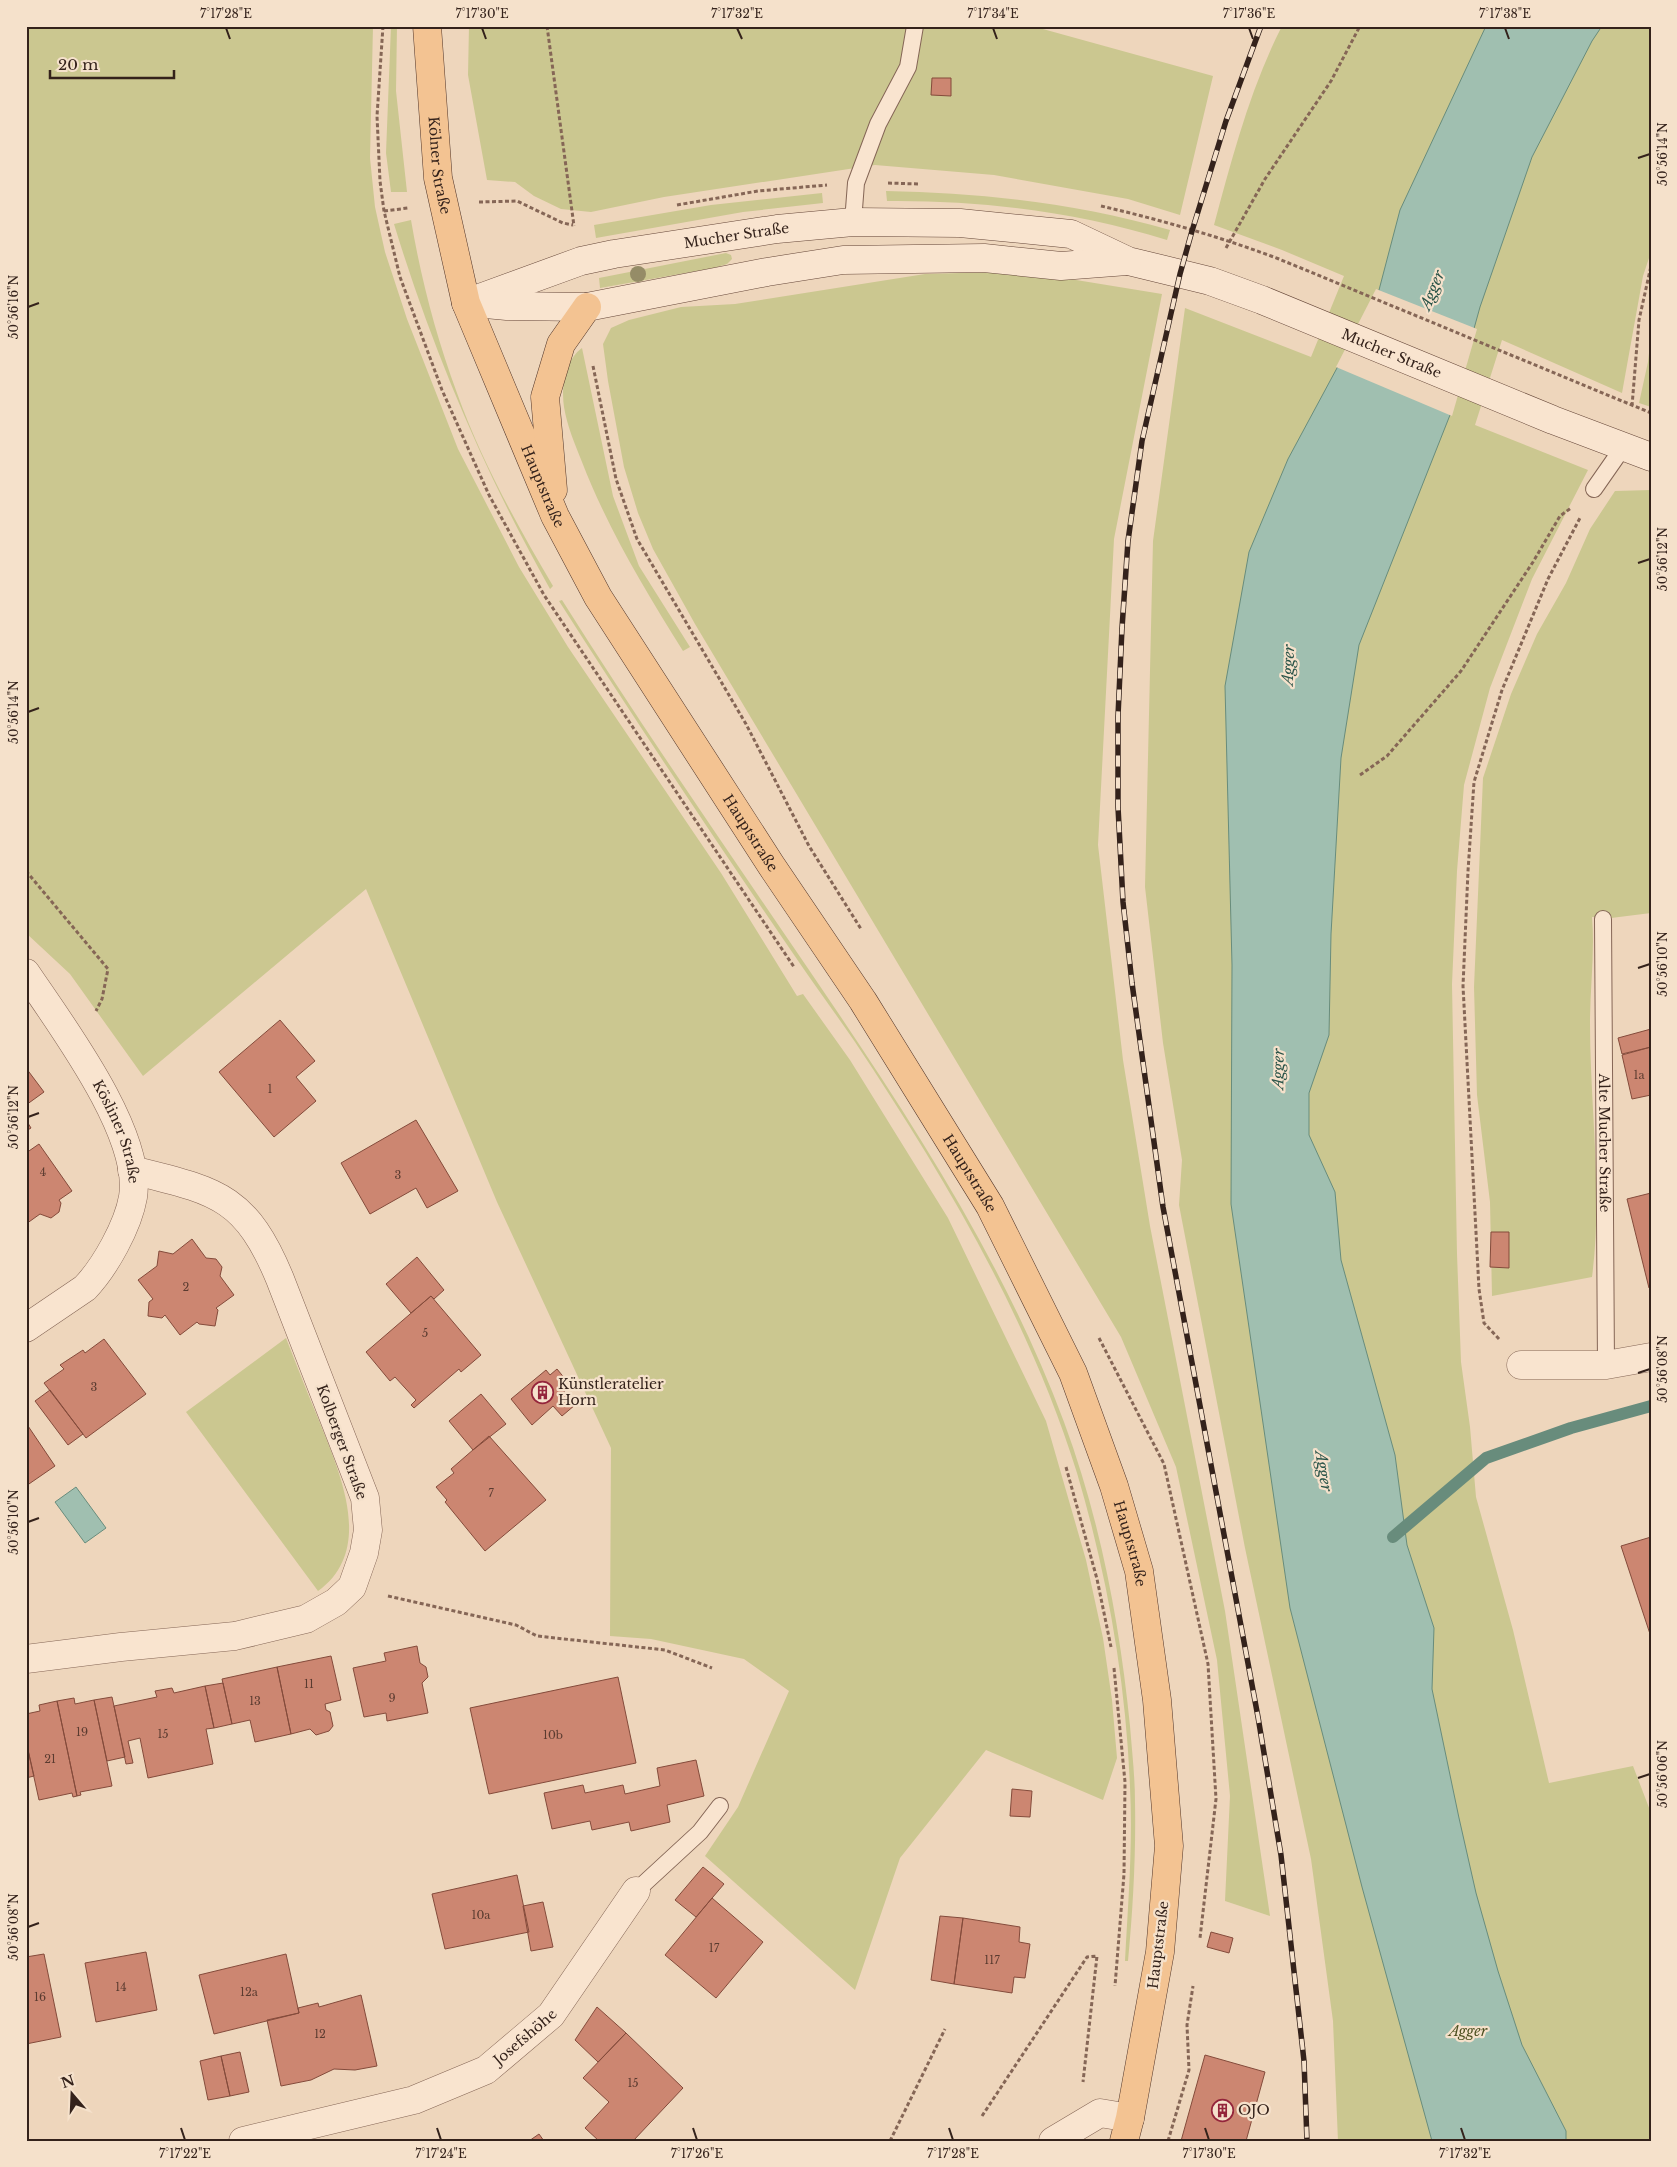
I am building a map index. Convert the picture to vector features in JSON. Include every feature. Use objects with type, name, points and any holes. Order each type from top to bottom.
[{"type":"main road","name":"Kölner Straße","points":[[427,26],[438,178],[466,303]]},
{"type":"main road","name":"Hauptstraße","points":[[466,303],[555,516],[598,597],[771,865],[862,1001],[990,1206],[1073,1373],[1114,1486],[1139,1570],[1157,1700],[1169,1846],[1160,1952],[1127,2129]]},
{"type":"main road","points":[[555,516],[545,397],[561,344],[587,307]]},
{"type":"street","name":"Mucher Straße","points":[[466,303],[581,261],[614,254],[777,229],[852,222],[960,223],[1071,234],[1128,261],[1210,281],[1262,300],[1553,420],[1651,457]]},
{"type":"street","name":"Mucher Straße","points":[[466,303],[507,306],[587,307],[767,272],[843,260],[984,258],[1061,266],[1128,261]]},
{"type":"street","name":"Kösliner Straße","points":[[26,973],[104,1094],[128,1149],[132,1170],[133,1197],[113,1248],[93,1279],[85,1288],[26,1328]]},
{"type":"street","name":"Kolberger Straße","points":[[26,1660],[235,1636],[306,1619],[336,1602],[352,1587],[364,1553],[368,1530],[364,1498],[270,1253],[256,1229],[234,1206],[208,1190],[132,1170]]},
{"type":"street","points":[[1521,1365],[1606,1365],[1651,1357]]},
{"type":"street","name":"Josefshöhe","points":[[243,2141],[414,2100],[486,2070],[551,2015],[636,1891]]},
{"type":"street","points":[[1053,2141],[1100,2113],[1127,2129]]},
{"type":"lane","points":[[852,222],[856,183],[878,124],[908,67],[915,26]]},
{"type":"lane","points":[[1594,489],[1624,446]]},
{"type":"lane","name":"Alte Mucher Straße","points":[[1603,919],[1606,1365]]},
{"type":"lane","name":"Josefshöhe","points":[[636,1891],[700,1832],[720,1806]]},
{"type":"path","points":[[383,26],[377,116],[380,181],[384,211],[400,277],[442,390],[489,495],[544,595],[795,970]]},
{"type":"path","points":[[548,26],[574,226]]},
{"type":"path","points":[[1210,281],[1229,241],[1260,187],[1331,81],[1360,26]]},
{"type":"path","points":[[1279,259],[1651,413]]},
{"type":"path","points":[[1624,446],[1632,405],[1639,320],[1651,266]]},
{"type":"path","points":[[592,361],[616,480],[637,539],[746,724],[809,846],[861,930]]},
{"type":"path","points":[[1360,775],[1387,756],[1461,671],[1533,562],[1560,516],[1594,489]]},
{"type":"path","points":[[1521,1365],[1484,1323],[1478,1289],[1464,986],[1468,871],[1474,782],[1502,690],[1548,579],[1594,489]]},
{"type":"path","points":[[26,871],[108,969],[102,999],[77,1050]]},
{"type":"path","points":[[1098,1336],[1164,1464]]},
{"type":"path","points":[[1066,1466],[1097,1579],[1111,1648]]},
{"type":"path","points":[[352,1587],[516,1626],[537,1636],[665,1650],[712,1668]]},
{"type":"path","points":[[1113,1666],[1125,1782],[1124,1874],[1114,1991]]},
{"type":"path","points":[[982,2116],[1087,1957],[1097,1956],[1082,2086]]},
{"type":"path","points":[[890,2141],[945,2029]]},
{"type":"green space","points":[[26,26],[373,26],[370,158],[375,207],[385,252],[407,319],[458,449],[519,567],[568,647],[721,873],[797,996],[803,994],[850,1060],[948,1218],[1046,1421],[1086,1560],[1103,1638],[1112,1700],[1117,1758],[1103,1800],[986,1750],[900,1858],[855,1990],[705,1856],[738,1807],[789,1691],[744,1659],[651,1639],[610,1636],[611,1448],[497,1202],[366,889],[143,1076],[70,974],[26,933]]},
{"type":"green space","points":[[391,26],[397,26],[396,91],[407,192],[391,192],[386,153]]},
{"type":"green space","points":[[469,26],[1032,26],[1213,76],[1180,215],[1128,199],[994,175],[875,165],[664,197],[591,212],[561,209],[534,196],[515,182],[487,180],[468,75]]},
{"type":"green space","name":"Agger","points":[[1282,26],[1651,26],[1651,252],[1643,276],[1622,393],[1502,340],[1475,425],[1588,470],[1532,579],[1490,688],[1464,785],[1457,871],[1452,984],[1461,1362],[1470,1427],[1476,1497],[1513,1630],[1549,1783],[1633,1766],[1651,1813],[1651,2141],[1338,2141],[1333,2021],[1311,1859],[1245,1548],[1179,1205],[1182,1160],[1163,1043],[1145,887],[1153,541],[1185,308],[1311,357],[1344,276],[1282,250],[1214,225],[1251,99]]},
{"type":"green space","points":[[886,191],[958,194],[1030,201],[1100,213],[1170,230],[1167,240],[1133,230],[1064,215],[958,203],[887,201]]},
{"type":"green space","points":[[822,193],[823,203],[743,212],[596,238],[594,225],[711,205]]},
{"type":"green space","points":[[411,220],[419,264],[430,307],[457,393],[477,443],[501,492],[553,586],[550,589],[482,456],[443,365],[409,272],[394,224]]},
{"type":"green space","points":[[726,253],[731,255],[732,259],[727,264],[714,268],[600,288],[599,278]]},
{"type":"green space","points":[[994,272],[1070,279],[1162,294],[1114,539],[1098,845],[1123,1060],[1150,1226],[1225,1611],[1270,1916],[1225,1901],[1230,1796],[1217,1660],[1176,1467],[1121,1337],[695,624],[653,549],[638,513],[624,467],[608,381],[603,344],[611,328],[629,320],[681,307],[735,304],[925,274]]},
{"type":"green space","points":[[1651,335],[1651,407],[1639,403],[1648,362]]},
{"type":"green space","points":[[582,348],[613,496],[639,566],[690,647],[683,651],[615,535],[592,487],[569,428],[563,400],[564,383],[568,367],[576,353]]},
{"type":"green space","points":[[1651,490],[1651,913],[1611,918],[1592,917],[1590,1023],[1596,1214],[1592,1277],[1492,1296],[1490,1202],[1477,1095],[1474,987],[1483,778],[1511,694],[1537,634],[1566,583],[1590,529],[1615,491]]},
{"type":"green space","points":[[562,600],[652,738],[844,1021],[915,1131],[982,1244],[1012,1302],[1039,1361],[1064,1422],[1088,1496],[1107,1572],[1121,1649],[1130,1726],[1135,1793],[1134,1882],[1128,1961],[1125,1961],[1131,1852],[1131,1809],[1128,1747],[1113,1628],[1088,1511],[1077,1473],[1035,1359],[981,1250],[952,1196],[920,1144],[855,1042],[772,923],[649,740],[559,601]]},
{"type":"green space","points":[[286,1338],[336,1465],[348,1511],[349,1533],[345,1555],[335,1574],[318,1591],[186,1412]]},
{"type":"water","name":"Agger","points":[[1486,26],[1602,26],[1592,41],[1532,157],[1480,307],[1450,415],[1359,645],[1341,758],[1331,934],[1329,1035],[1309,1093],[1309,1135],[1335,1192],[1341,1260],[1395,1455],[1407,1545],[1434,1628],[1432,1689],[1476,1893],[1498,1971],[1522,2045],[1566,2131],[1566,2141],[1432,2141],[1362,1887],[1290,1608],[1231,1204],[1232,965],[1225,686],[1249,552],[1288,459],[1379,290],[1400,210]]},
{"type":"water","points":[[76,1487],[106,1528],[85,1543],[55,1502]]},
{"type":"pier","points":[[1376,289],[1477,329],[1452,416],[1336,367]]},
{"type":"building","points":[[932,78],[951,78],[951,96],[931,95]]},
{"type":"building","points":[[280,1020],[315,1061],[296,1077],[316,1101],[274,1137],[219,1072]]},
{"type":"building","points":[[1651,1029],[1651,1047],[1622,1054],[1618,1038]]},
{"type":"building","points":[[1651,1047],[1651,1095],[1632,1099],[1622,1055]]},
{"type":"building","points":[[26,1068],[44,1092],[26,1105]]},
{"type":"building","points":[[26,1120],[31,1128],[26,1131]]},
{"type":"building","points":[[416,1120],[458,1191],[427,1208],[416,1188],[370,1214],[341,1163]]},
{"type":"building","points":[[39,1144],[72,1191],[59,1200],[61,1203],[59,1212],[51,1218],[40,1214],[26,1224],[26,1153]]},
{"type":"building","points":[[1651,1193],[1651,1287],[1649,1288],[1627,1199]]},
{"type":"building","points":[[1491,1232],[1509,1232],[1509,1268],[1490,1267]]},
{"type":"building","points":[[192,1239],[206,1258],[216,1259],[222,1267],[220,1276],[234,1295],[216,1308],[218,1310],[215,1326],[199,1324],[197,1322],[180,1335],[165,1315],[162,1318],[148,1316],[149,1302],[153,1299],[138,1280],[157,1266],[159,1251],[173,1254]]},
{"type":"building","points":[[417,1257],[444,1290],[434,1299],[431,1296],[411,1313],[386,1284]]},
{"type":"building","points":[[431,1296],[481,1355],[461,1372],[459,1369],[414,1408],[411,1405],[416,1400],[395,1377],[390,1381],[366,1352]]},
{"type":"building","points":[[104,1339],[146,1394],[86,1438],[44,1383],[64,1369],[60,1365],[83,1350],[85,1353]]},
{"type":"building","name":"Künstleratelier Horn","points":[[557,1369],[566,1380],[559,1385],[575,1405],[562,1416],[553,1406],[532,1425],[511,1399],[546,1370],[550,1375]]},
{"type":"building","points":[[50,1390],[83,1434],[68,1445],[35,1401]]},
{"type":"building","points":[[481,1394],[506,1424],[473,1450],[449,1421]]},
{"type":"building","points":[[26,1423],[55,1466],[26,1486]]},
{"type":"building","points":[[489,1436],[546,1500],[485,1551],[445,1502],[447,1500],[436,1487],[454,1473],[451,1469]]},
{"type":"building","points":[[1651,1537],[1651,1637],[1621,1546]]},
{"type":"building","points":[[417,1646],[420,1663],[426,1667],[428,1677],[422,1683],[428,1713],[387,1721],[386,1713],[364,1717],[353,1668],[386,1661],[384,1653]]},
{"type":"building","points":[[331,1656],[341,1700],[325,1704],[326,1710],[330,1712],[333,1726],[329,1731],[316,1735],[310,1729],[291,1734],[277,1667]]},
{"type":"building","points":[[277,1667],[291,1734],[255,1742],[250,1720],[232,1724],[222,1679]]},
{"type":"building","points":[[618,1677],[636,1763],[489,1794],[470,1708]]},
{"type":"building","points":[[223,1683],[232,1724],[214,1728],[205,1686]]},
{"type":"building","points":[[205,1686],[214,1728],[206,1729],[213,1764],[148,1778],[140,1738],[128,1741],[133,1763],[126,1764],[114,1706],[157,1697],[155,1691],[172,1688],[174,1693]]},
{"type":"building","points":[[112,1697],[125,1757],[107,1761],[94,1700]]},
{"type":"building","points":[[74,1698],[75,1704],[94,1700],[112,1786],[80,1792],[81,1795],[77,1796],[57,1701]]},
{"type":"building","points":[[57,1701],[77,1796],[73,1797],[72,1793],[39,1800],[26,1741],[26,1714],[40,1711],[39,1705]]},
{"type":"building","points":[[26,1741],[34,1776],[26,1778]]},
{"type":"building","points":[[696,1760],[704,1796],[667,1805],[670,1822],[631,1831],[629,1822],[592,1830],[590,1821],[552,1829],[544,1793],[583,1785],[585,1793],[623,1785],[625,1794],[660,1786],[657,1768]]},
{"type":"building","points":[[1012,1789],[1032,1791],[1030,1817],[1010,1816]]},
{"type":"building","points":[[703,1867],[724,1884],[696,1917],[675,1900]]},
{"type":"building","points":[[517,1875],[529,1932],[445,1949],[432,1894]]},
{"type":"building","points":[[712,1898],[763,1942],[716,1998],[665,1955]]},
{"type":"building","points":[[543,1902],[553,1947],[531,1951],[523,1906]]},
{"type":"building","points":[[940,1916],[963,1918],[954,1984],[931,1980]]},
{"type":"building","points":[[963,1918],[1020,1927],[1019,1942],[1030,1944],[1025,1978],[1014,1977],[1012,1993],[954,1984]]},
{"type":"building","points":[[1211,1932],[1233,1938],[1229,1953],[1207,1947]]},
{"type":"building","points":[[146,1952],[157,2010],[96,2022],[85,1963]]},
{"type":"building","points":[[44,1954],[61,2037],[26,2044],[26,1957]]},
{"type":"building","points":[[286,1954],[299,2013],[214,2034],[199,1975]]},
{"type":"building","points":[[361,1995],[377,2066],[355,2070],[334,2069],[311,2080],[281,2086],[267,2020],[299,2013],[298,2008],[318,2003],[319,2007]]},
{"type":"building","points":[[597,2007],[626,2033],[598,2062],[575,2040]]},
{"type":"building","points":[[626,2033],[683,2088],[633,2141],[599,2141],[585,2128],[609,2102],[583,2078]]},
{"type":"building","points":[[240,2052],[249,2092],[230,2096],[221,2056]]},
{"type":"building","name":"OJO","points":[[1205,2055],[1265,2072],[1246,2141],[1181,2141]]},
{"type":"building","points":[[221,2056],[230,2096],[208,2100],[200,2061]]},
{"type":"building","points":[[539,2134],[544,2141],[529,2141]]},
{"type":"waterway","points":[[1393,1537],[1486,1458],[1571,1428],[1651,1406]]},
{"type":"railway","points":[[1261,26],[1226,121],[1192,231],[1180,274],[1142,441],[1128,541],[1122,628],[1118,716],[1118,807],[1123,902],[1132,983],[1163,1207],[1258,1717],[1281,1855],[1304,2061],[1307,2141]]},
{"type":"place","name":"Künstleratelier Horn","points":[[542,1392]]},
{"type":"place","name":"OJO","points":[[1222,2110]]}]
